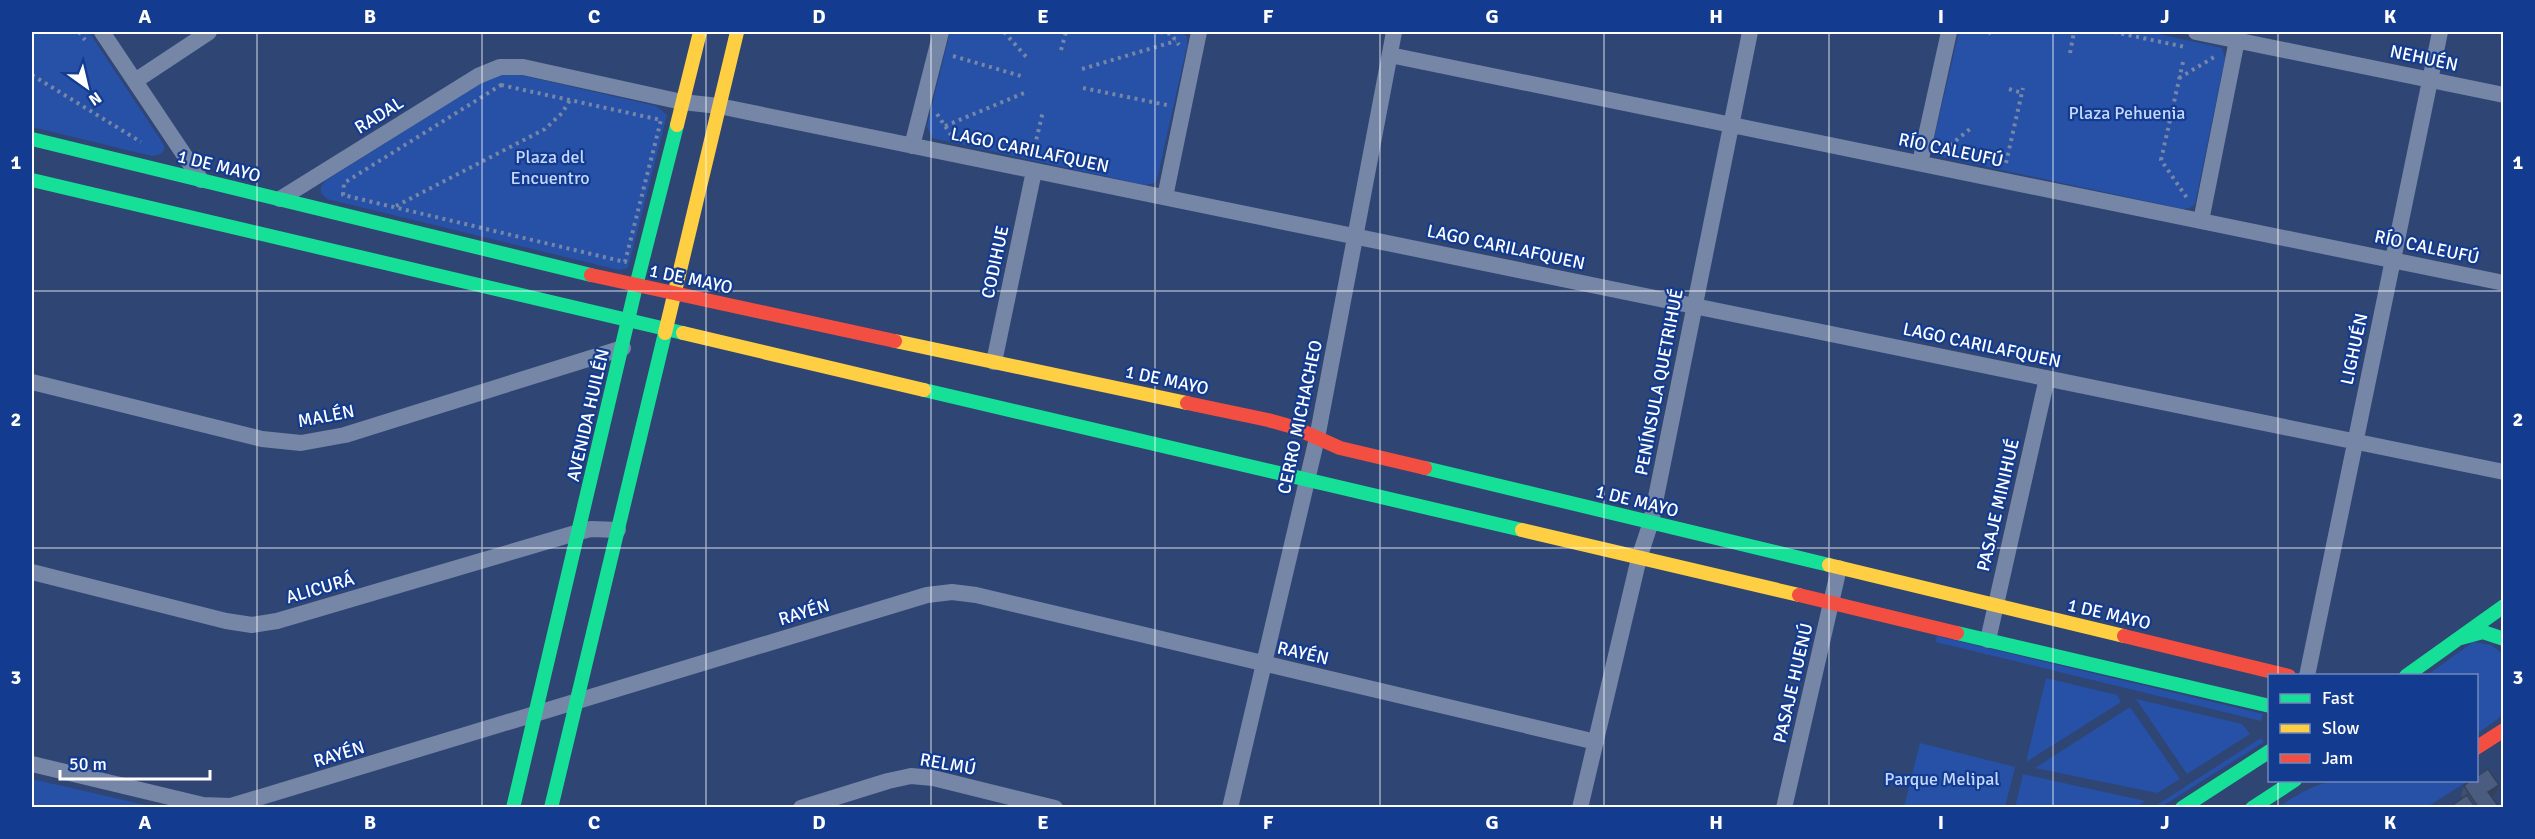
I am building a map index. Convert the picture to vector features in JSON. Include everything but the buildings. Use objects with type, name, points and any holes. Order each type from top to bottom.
[{"type":"main road","name":"AVENIDA HUILÉN","points":[[513,807],[636,286],[700,32]]},
{"type":"main road","points":[[551,807],[736,32]]},
{"type":"main road","name":"1 DE MAYO","points":[[32,139],[636,286],[1268,420],[1293,427],[1340,448],[2285,674]]},
{"type":"main road","points":[[32,180],[2268,706]]},
{"type":"main road","points":[[2407,674],[2504,606]]},
{"type":"main road","points":[[2447,645],[2475,632],[2492,634],[2504,639]]},
{"type":"main road","points":[[2478,748],[2504,730]]},
{"type":"main road","points":[[2478,749],[2504,747]]},
{"type":"main road","points":[[2182,807],[2268,752]]},
{"type":"main road","points":[[2252,807],[2292,782]]},
{"type":"street","points":[[102,32],[201,180]]},
{"type":"street","points":[[135,81],[209,32]]},
{"type":"street","points":[[912,146],[941,32]]},
{"type":"street","points":[[1166,197],[1199,32]]},
{"type":"street","name":"CERRO MICHACHEO","points":[[1230,807],[1317,438],[1394,32]]},
{"type":"street","name":"PENÍNSULA QUETRIHUÉ","points":[[1580,807],[1639,558],[1651,522],[1750,32]]},
{"type":"street","points":[[1920,164],[1949,32]]},
{"type":"street","name":"NEHUÉN","points":[[2196,32],[2231,45],[2430,79],[2504,95]]},
{"type":"street","name":"LIGHUÉN","points":[[2307,674],[2440,32]]},
{"type":"street","points":[[2197,214],[2231,45]]},
{"type":"street","name":"RÍO CALEUFÚ","points":[[1390,55],[1920,164],[2197,214],[2392,260],[2504,283]]},
{"type":"street","name":"LAGO CARILAFQUEN","points":[[500,67],[523,67],[682,102],[719,106],[912,146],[1039,164],[1166,197],[2504,472]]},
{"type":"street","name":"RADAL","points":[[280,199],[478,76],[500,67]]},
{"type":"street","name":"CODIHUE","points":[[994,362],[1039,164]]},
{"type":"street","name":"MALÉN","points":[[32,382],[262,439],[301,443],[345,435],[623,348]]},
{"type":"street","name":"PASAJE MINIHUÉ","points":[[1988,640],[2047,378]]},
{"type":"street","name":"ALICURÁ","points":[[32,572],[252,625],[277,621],[579,532],[591,529],[618,530]]},
{"type":"street","name":"PASAJE HUENÚ","points":[[1784,807],[1839,568]]},
{"type":"street","name":"RAYÉN","points":[[32,764],[204,805],[231,806],[941,592],[969,594],[1596,742]]},
{"type":"street","name":"RELMÚ","points":[[801,807],[911,776],[933,778],[1055,807]]},
{"type":"path","points":[[79,32],[85,41]]},
{"type":"path","points":[[1004,32],[1029,60]]},
{"type":"path","points":[[1061,50],[1066,32]]},
{"type":"path","points":[[1160,32],[1171,34],[1180,47]]},
{"type":"path","points":[[2070,53],[2074,32]]},
{"type":"path","points":[[2114,32],[2189,48]]},
{"type":"path","points":[[1082,69],[1176,41]]},
{"type":"path","points":[[2179,78],[2215,59],[2231,45]]},
{"type":"path","points":[[2211,52],[2215,59]]},
{"type":"path","points":[[950,55],[1021,76]]},
{"type":"path","points":[[2182,62],[2161,160],[2188,196],[2197,214]]},
{"type":"path","points":[[32,75],[144,144]]},
{"type":"path","points":[[501,85],[661,120],[625,262],[393,207],[343,195],[344,183],[501,85]]},
{"type":"path","points":[[1083,88],[1169,105]]},
{"type":"path","points":[[1994,162],[2006,165],[2023,90],[2009,89]]},
{"type":"path","points":[[945,126],[1024,93]]},
{"type":"path","points":[[1166,116],[1171,94]]},
{"type":"path","points":[[393,207],[545,129],[562,113],[570,100]]},
{"type":"path","points":[[1039,164],[1032,155],[1043,111]]},
{"type":"path","points":[[1941,152],[1947,151],[1970,129]]},
{"type":"path","points":[[144,144],[149,137]]},
{"type":"path","points":[[121,139],[144,144]]},
{"type":"path","points":[[1941,140],[1947,151]]},
{"type":"path","points":[[2180,201],[2188,196]]},
{"type":"green space","points":[[32,32],[89,32],[162,142],[165,148],[161,154],[152,156],[32,127]]},
{"type":"green space","points":[[950,32],[1183,32],[1187,37],[1187,46],[1157,179],[1154,183],[1145,185],[932,138],[927,126]]},
{"type":"green space","name":"Plaza Pehuenia","points":[[1959,32],[2150,32],[2222,48],[2225,58],[2195,204],[2183,209],[1937,156],[1932,147]]},
{"type":"green space","name":"Plaza del Encuentro","points":[[516,74],[656,106],[667,115],[628,268],[619,270],[327,199],[321,193],[321,186],[325,181],[484,81],[500,75]]},
{"type":"green space","points":[[1937,636],[2263,714],[2261,721],[1936,642]]},
{"type":"green space","points":[[2473,642],[2491,645],[2503,654],[2503,715],[2478,733],[2478,674],[2429,674]]},
{"type":"green space","name":"Parque Melipal","points":[[2046,678],[2117,695],[2121,702],[2026,762]]},
{"type":"green space","points":[[2136,699],[2242,724],[2250,734],[2187,774]]},
{"type":"green space","points":[[2130,707],[2180,779],[2157,793],[2035,768]]},
{"type":"green space","points":[[2261,738],[2264,742],[2161,807],[2152,808]]},
{"type":"green space","name":"Parque Melipal","points":[[1920,743],[2015,767],[2005,807],[1904,807]]},
{"type":"green space","name":"Parque Melipal","points":[[2023,774],[2145,801],[2135,808],[2015,807]]},
{"type":"green space","points":[[32,779],[154,807],[32,807]]},
{"type":"green space","points":[[2329,782],[2466,782],[2427,807],[2278,807],[2314,787]]},
{"type":"traffic: fast","points":[[513,808],[636,286],[677,125]]},
{"type":"traffic: fast","points":[[32,139],[591,275]]},
{"type":"traffic: fast","points":[[32,180],[683,333]]},
{"type":"traffic: fast","points":[[551,808],[665,333]]},
{"type":"traffic: fast","points":[[924,390],[1522,530]]},
{"type":"traffic: fast","points":[[1425,468],[1829,565]]},
{"type":"traffic: fast","points":[[2409,674],[2504,606]]},
{"type":"traffic: fast","points":[[2461,638],[2483,632],[2504,639]]},
{"type":"traffic: fast","points":[[1957,633],[2268,706]]},
{"type":"traffic: fast","points":[[2182,808],[2268,752]]},
{"type":"traffic: fast","points":[[2252,808],[2292,782]]},
{"type":"traffic: slow","points":[[677,125],[700,32]]},
{"type":"traffic: slow","points":[[665,333],[737,32]]},
{"type":"traffic: slow","points":[[683,333],[924,390]]},
{"type":"traffic: slow","points":[[895,341],[1187,403]]},
{"type":"traffic: slow","points":[[1522,530],[1799,595]]},
{"type":"traffic: slow","points":[[1829,565],[2124,636]]},
{"type":"traffic: jam","points":[[591,275],[895,341]]},
{"type":"traffic: jam","points":[[1187,403],[1268,420],[1293,427],[1340,448],[1425,468]]},
{"type":"traffic: jam","points":[[1799,595],[1957,633]]},
{"type":"traffic: jam","points":[[2124,636],[2281,674]]},
{"type":"traffic: jam","points":[[2478,747],[2504,730]]}]
